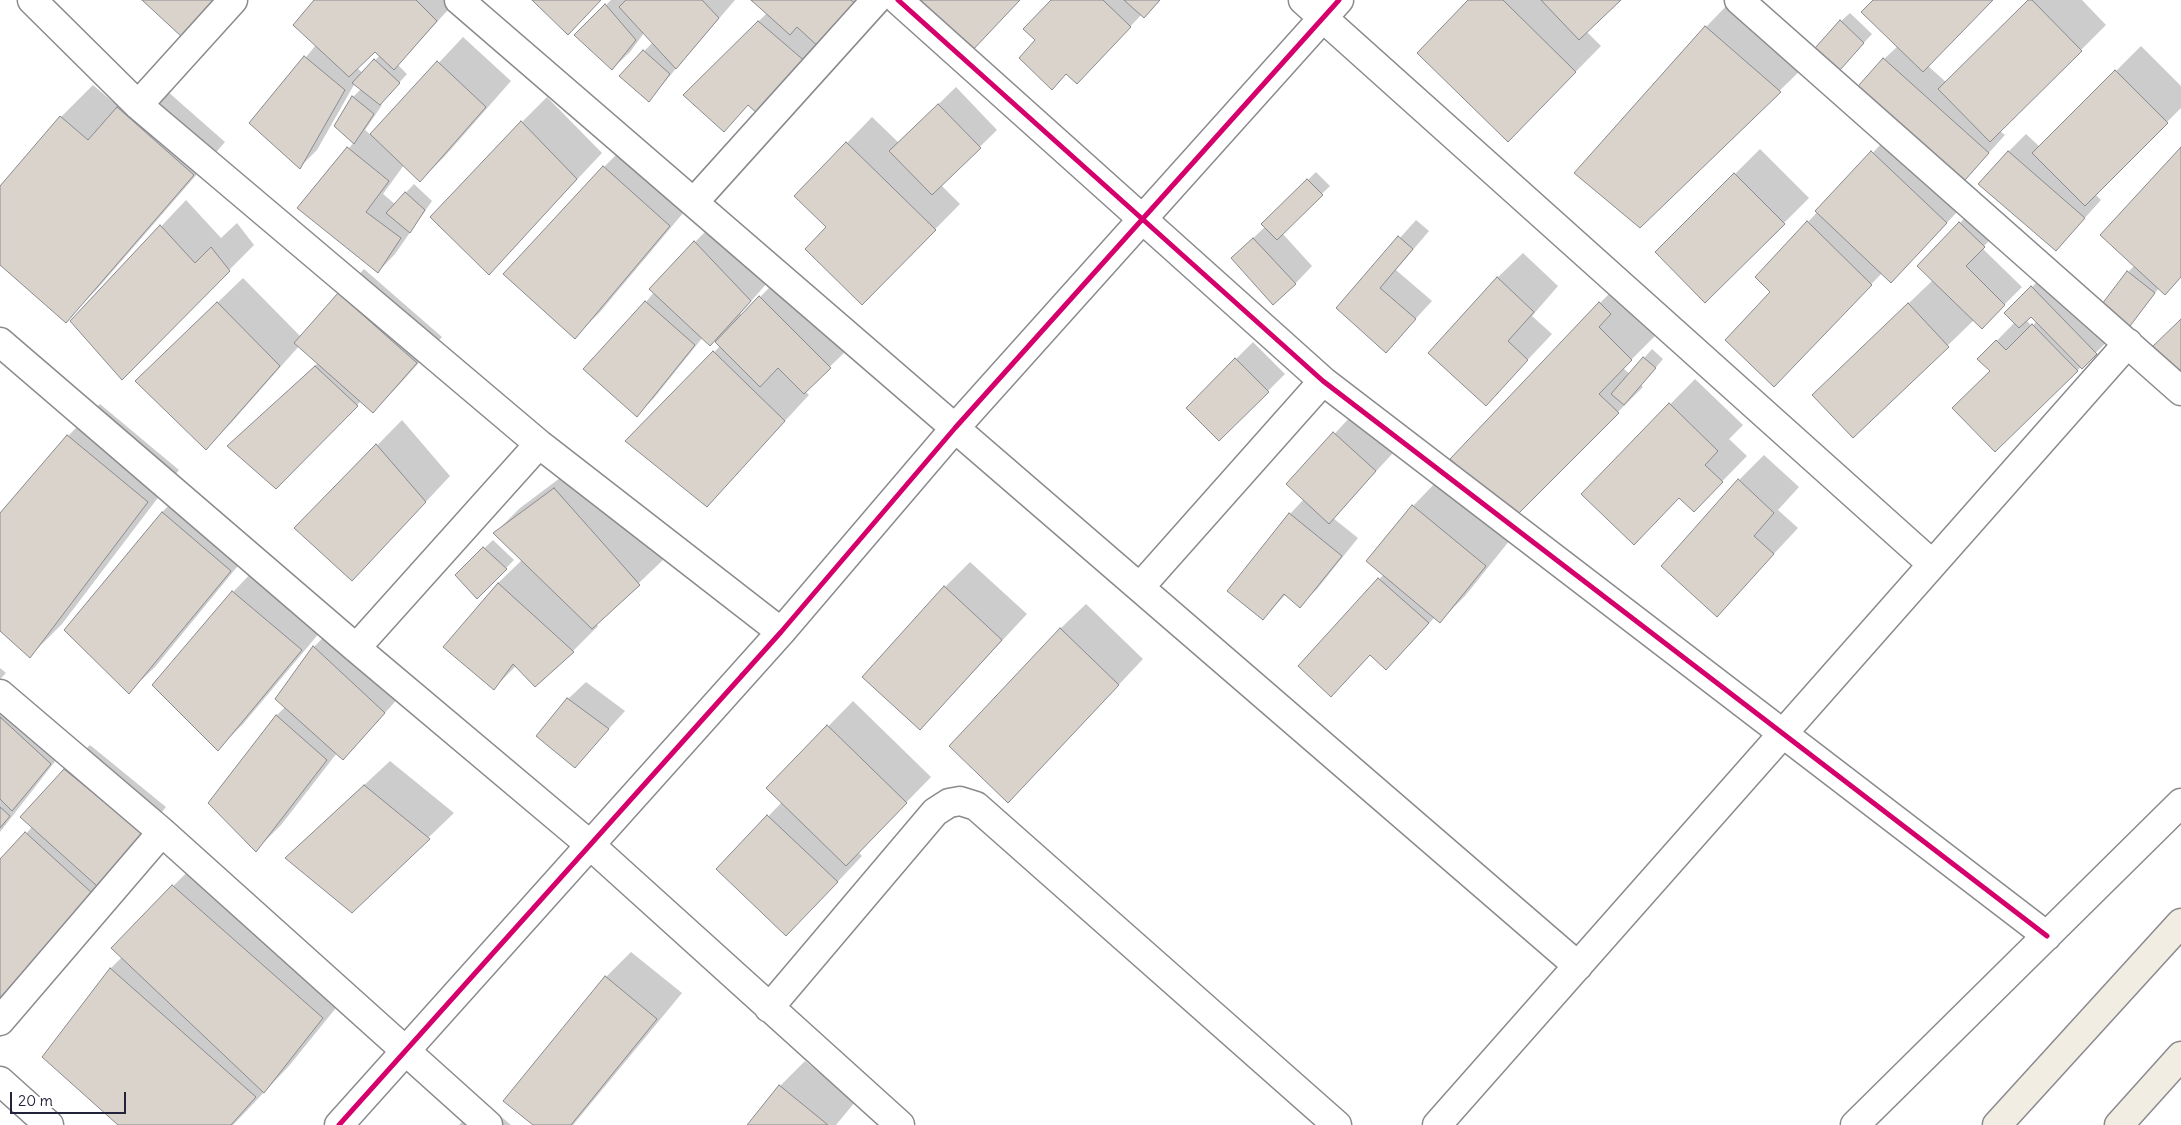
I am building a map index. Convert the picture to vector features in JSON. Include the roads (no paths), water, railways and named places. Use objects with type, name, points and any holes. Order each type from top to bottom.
[{"type":"main road","points":[[1997,1125],[2181,923]]},
{"type":"main road","points":[[2119,1125],[2181,1056]]},
{"type":"street","points":[[32,0],[138,105],[539,444],[781,632]]},
{"type":"street","points":[[138,105],[234,0]]},
{"type":"street","points":[[459,0],[1578,966]]},
{"type":"street","points":[[694,202],[876,0]]},
{"type":"street","points":[[898,0],[1323,381],[2047,936]]},
{"type":"street","points":[[1303,0],[1331,9],[1932,564]]},
{"type":"street","points":[[1739,0],[2181,391]]},
{"type":"street","points":[[339,1125],[781,632],[955,428],[1331,9]]},
{"type":"street","points":[[0,342],[356,648],[589,844],[900,1125]]},
{"type":"street","points":[[1437,1125],[2128,343]]},
{"type":"street","points":[[1140,588],[1323,381]]},
{"type":"street","points":[[356,648],[539,444]]},
{"type":"street","points":[[0,694],[162,832],[488,1125]]},
{"type":"street","points":[[769,1008],[936,812],[948,803],[960,801],[976,806],[1337,1125]]},
{"type":"street","points":[[1855,1125],[2181,802]]},
{"type":"street","points":[[0,1021],[162,832]]},
{"type":"street","points":[[0,1081],[49,1125]]}]
